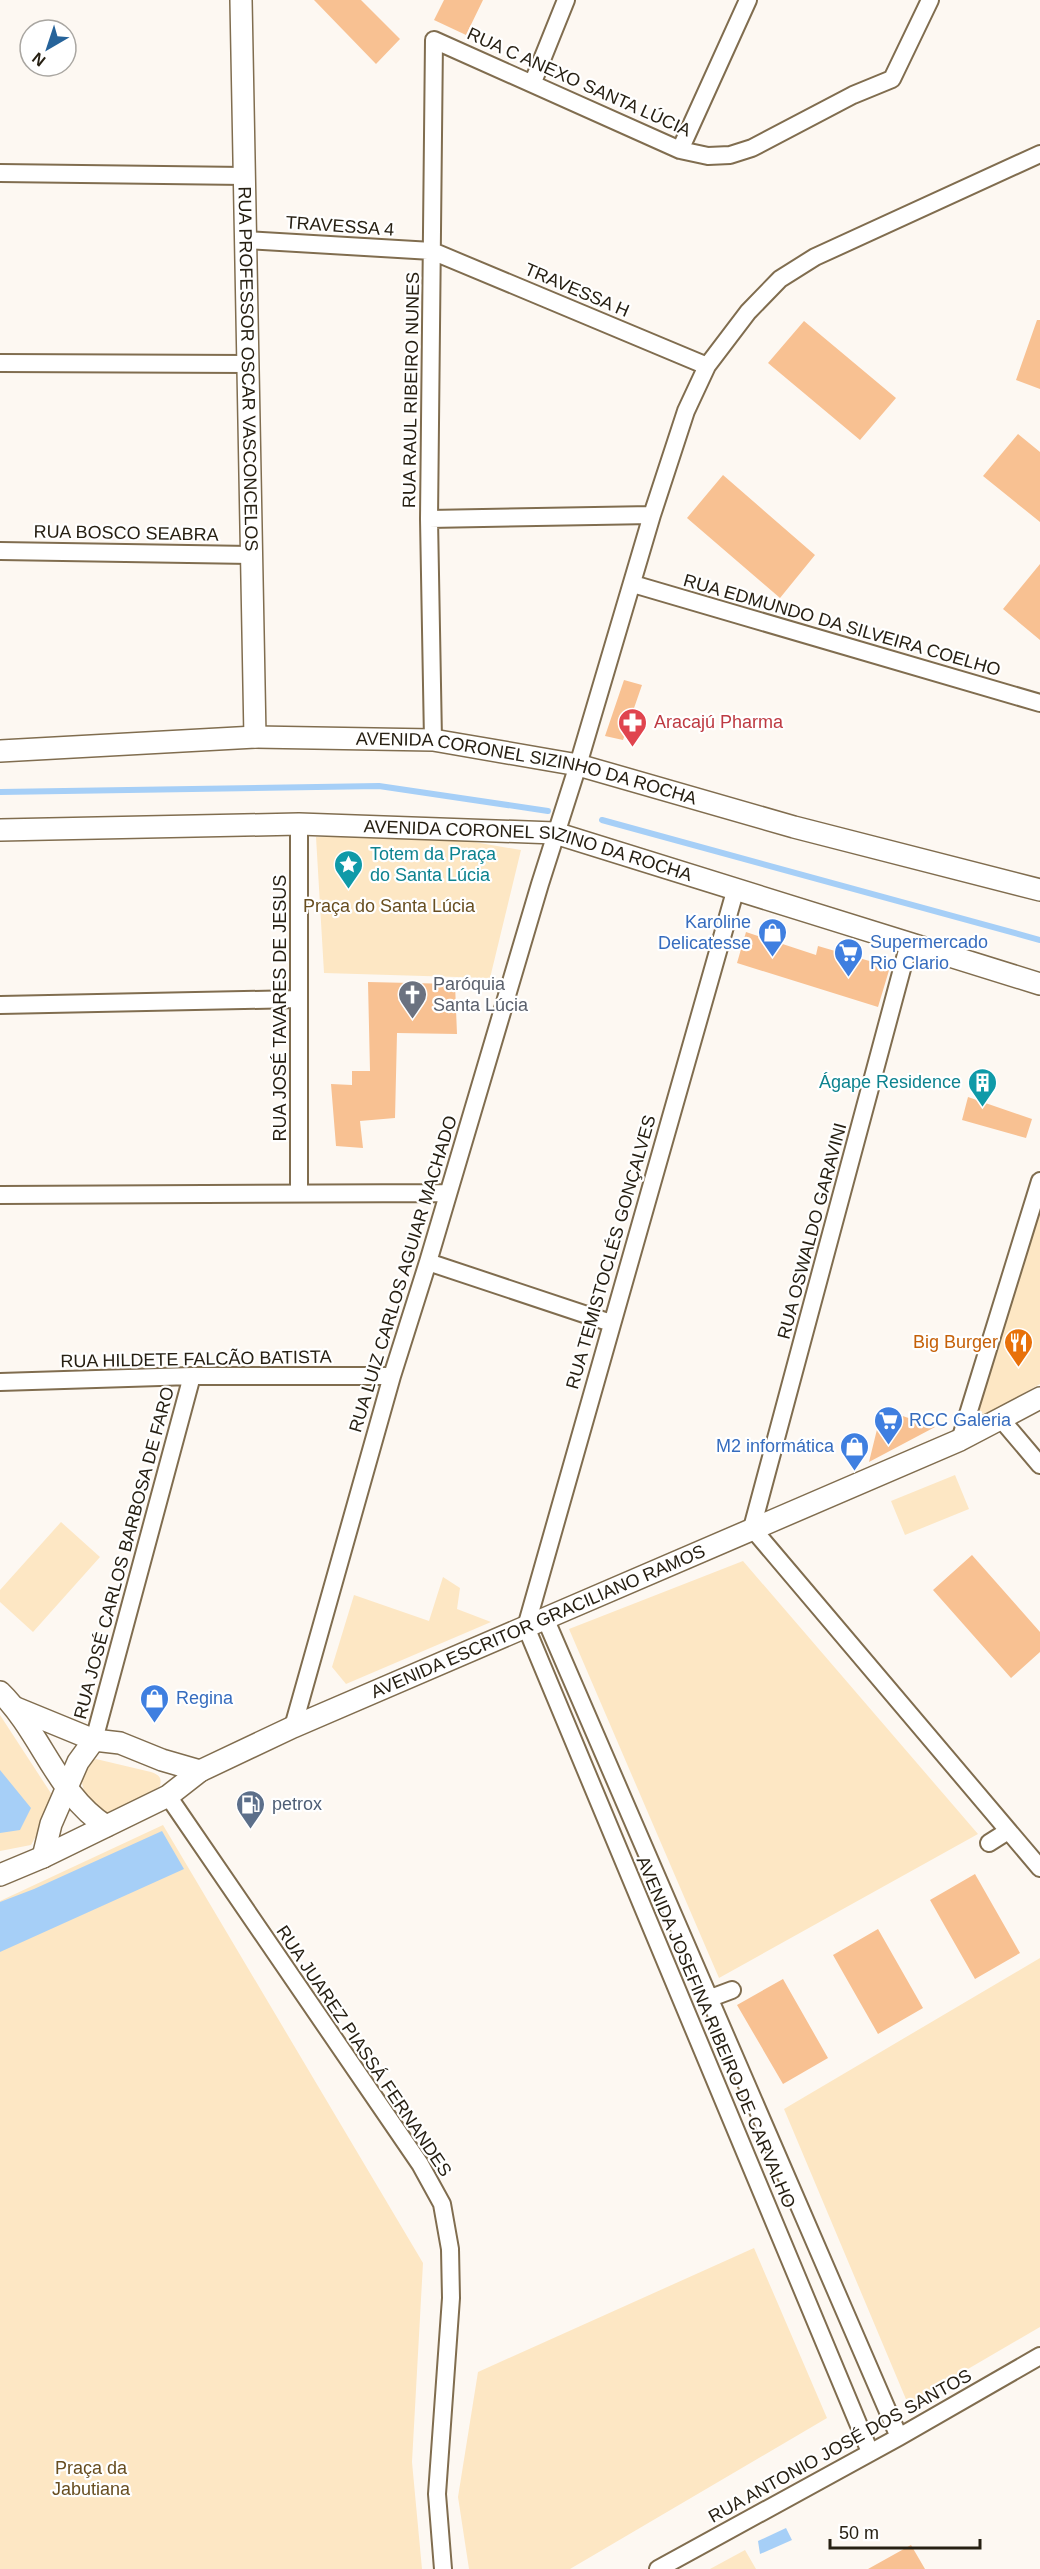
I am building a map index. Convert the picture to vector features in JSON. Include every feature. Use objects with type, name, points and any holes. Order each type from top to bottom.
[{"type":"street","name":"RUA PROFESSOR OSCAR VASCONCELOS","points":[[241,0],[255,737]]},
{"type":"street","points":[[533,82],[566,0]]},
{"type":"street","points":[[680,150],[748,0]]},
{"type":"street","name":"RUA C ANEXO SANTA LÚCIA","points":[[434,40],[533,82],[680,150],[708,156],[730,155],[752,148],[853,95],[892,79],[930,0]]},
{"type":"street","name":"RUA RAUL RIBEIRO NUNES","points":[[433,740],[429,519],[434,40]]},
{"type":"street","points":[[707,366],[748,312],[780,279],[815,257],[1040,154]]},
{"type":"street","points":[[0,173],[245,176]]},
{"type":"street","name":"TRAVESSA 4","points":[[246,240],[432,251]]},
{"type":"street","name":"TRAVESSA H","points":[[432,251],[707,366]]},
{"type":"street","points":[[0,363],[249,364]]},
{"type":"street","name":"RUA LUIZ CARLOS AGUIAR MACHADO","points":[[293,1727],[392,1376],[429,1262],[447,1193],[555,833],[578,765],[652,516],[686,411],[707,366]]},
{"type":"street","points":[[429,519],[652,516]]},
{"type":"street","name":"RUA BOSCO SEABRA","points":[[0,551],[251,555]]},
{"type":"street","name":"RUA EDMUNDO DA SILVEIRA COELHO","points":[[633,584],[1040,704]]},
{"type":"street","name":"AVENIDA CORONEL SIZINHO DA ROCHA","points":[[0,751],[255,737],[433,740],[578,765],[794,827],[1040,890]]},
{"type":"street","name":"AVENIDA CORONEL SIZINO DA ROCHA","points":[[0,830],[299,824],[555,833],[1040,984]]},
{"type":"street","name":"RUA JOSÉ TAVARES DE JESUS","points":[[299,824],[299,1193]]},
{"type":"street","name":"RUA TEMISTOCLÉS GONÇALVES","points":[[535,1622],[611,1323],[735,888]]},
{"type":"street","name":"RUA OSWALDO GARAVINI","points":[[752,1528],[909,944]]},
{"type":"street","points":[[0,1005],[299,999]]},
{"type":"street","points":[[960,1440],[1040,1181]]},
{"type":"street","points":[[0,1195],[447,1193]]},
{"type":"street","points":[[429,1262],[611,1323]]},
{"type":"street","name":"RUA HILDETE FALCÃO BATISTA","points":[[0,1382],[192,1376],[392,1376]]},
{"type":"street","name":"RUA JOSÉ CARLOS BARBOSA DE FARO","points":[[94,1740],[192,1376]]},
{"type":"street","name":"AVENIDA ESCRITOR GRACILIANO RAMOS","points":[[0,1875],[43,1857],[168,1796],[200,1771],[293,1727],[960,1440],[1040,1398]]},
{"type":"street","points":[[1001,1419],[1040,1465]]},
{"type":"street","points":[[752,1528],[1040,1868]]},
{"type":"street","name":"AVENIDA JOSEFINA RIBEIRO DE CARVALHO","points":[[535,1622],[708,1999],[899,2438]]},
{"type":"street","name":"AVENIDA JOSEFINA RIBEIRO DE CARVALHO","points":[[535,1622],[870,2452]]},
{"type":"street","points":[[0,1692],[16,1708],[68,1789],[90,1816],[106,1826]]},
{"type":"street","points":[[16,1708],[94,1740],[120,1743],[162,1760],[200,1771]]},
{"type":"street","points":[[43,1857],[51,1824],[78,1762],[94,1740]]},
{"type":"street","points":[[162,1760],[170,1767],[173,1776],[173,1787],[168,1796]]},
{"type":"street","name":"RUA JUAREZ PIASSÁ FERNANDES","points":[[168,1796],[420,2164],[442,2204],[450,2249],[451,2298],[437,2494],[443,2569]]},
{"type":"street","points":[[989,1843],[1008,1831]]},
{"type":"street","points":[[708,1999],[732,1990]]},
{"type":"street","name":"RUA ANTONIO JOSÉ DOS SANTOS","points":[[658,2569],[899,2438],[1040,2356]]},
{"type":"green space","name":"Praça do Santa Lúcia","points":[[373,836],[468,841],[521,850],[490,978],[324,973],[316,837]]},
{"type":"green space","points":[[1040,1201],[1040,1384],[986,1415],[976,1411]]},
{"type":"green space","points":[[955,1475],[969,1509],[905,1535],[891,1501]]},
{"type":"green space","points":[[61,1522],[100,1557],[33,1632],[0,1602],[0,1590]]},
{"type":"green space","points":[[743,1561],[978,1834],[719,1978],[569,1629]]},
{"type":"green space","points":[[443,1577],[460,1588],[457,1609],[491,1622],[346,1684],[332,1667],[354,1595],[429,1621]]},
{"type":"green space","points":[[0,1715],[56,1801],[31,1845],[0,1851]]},
{"type":"green space","points":[[96,1759],[154,1773],[161,1780],[160,1786],[121,1812],[107,1813],[90,1801],[83,1789],[85,1763]]},
{"type":"green space","name":"Praça da Jabutiana","points":[[163,1825],[423,2263],[412,2462],[422,2569],[0,2569],[0,1901]]},
{"type":"green space","points":[[1040,1958],[1040,2327],[908,2404],[784,2109]]},
{"type":"green space","points":[[754,2248],[827,2418],[570,2569],[469,2569],[458,2497],[478,2372]]},
{"type":"green space","points":[[745,2550],[756,2569],[710,2569]]},
{"type":"water","points":[[0,1770],[31,1808],[20,1830],[0,1833]]},
{"type":"water","points":[[162,1831],[184,1869],[0,1952],[0,1902]]},
{"type":"water","points":[[786,2528],[792,2540],[760,2554],[758,2541]]},
{"type":"building","points":[[314,0],[361,0],[400,39],[376,64]]},
{"type":"building","points":[[444,0],[483,0],[466,35],[434,20]]},
{"type":"building","points":[[1037,320],[1040,320],[1040,389],[1016,380]]},
{"type":"building","points":[[804,321],[896,398],[860,440],[768,363]]},
{"type":"building","points":[[1018,434],[1040,452],[1040,522],[983,476]]},
{"type":"building","points":[[723,475],[815,555],[780,598],[687,518]]},
{"type":"building","points":[[1040,564],[1040,640],[1003,609]]},
{"type":"building","points":[[624,680],[642,685],[623,740],[605,736]]},
{"type":"building","points":[[746,932],[816,955],[818,946],[890,967],[878,1007],[737,963]]},
{"type":"building","points":[[368,982],[455,984],[457,1034],[397,1033],[395,1118],[360,1121],[363,1148],[336,1146],[331,1084],[352,1085],[352,1071],[370,1071]]},
{"type":"building","name":"Ágape Residence","points":[[968,1097],[1032,1119],[1026,1138],[962,1120]]},
{"type":"building","name":"RCC Galeria","points":[[882,1409],[935,1427],[869,1462]]},
{"type":"building","points":[[972,1555],[1040,1632],[1040,1652],[1011,1678],[933,1590]]},
{"type":"building","points":[[975,1874],[1020,1953],[975,1979],[930,1900]]},
{"type":"building","points":[[878,1929],[923,2008],[878,2034],[833,1955]]},
{"type":"building","points":[[783,1979],[828,2058],[783,2084],[737,2005]]},
{"type":"building","points":[[911,2545],[925,2569],[868,2569]]},
{"type":"waterway","points":[[0,792],[379,786],[548,811]]},
{"type":"waterway","points":[[602,820],[1040,940]]},
{"type":"place","name":"Aracajú Pharma","points":[[633,748]]},
{"type":"place","name":"Totem da Praça do Santa Lúcia","points":[[349,890]]},
{"type":"place","name":"Karoline Delicatesse","points":[[772,958]]},
{"type":"place","name":"Supermercado Rio Clario","points":[[849,978]]},
{"type":"place","name":"Paróquia Santa Lúcia","points":[[412,1020]]},
{"type":"place","name":"Ágape Residence","points":[[982,1108]]},
{"type":"place","name":"Big Burger","points":[[1019,1368]]},
{"type":"place","name":"RCC Galeria","points":[[888,1446]]},
{"type":"place","name":"M2 informática","points":[[855,1472]]},
{"type":"place","name":"Regina","points":[[155,1724]]},
{"type":"place","name":"petrox","points":[[251,1830]]}]
